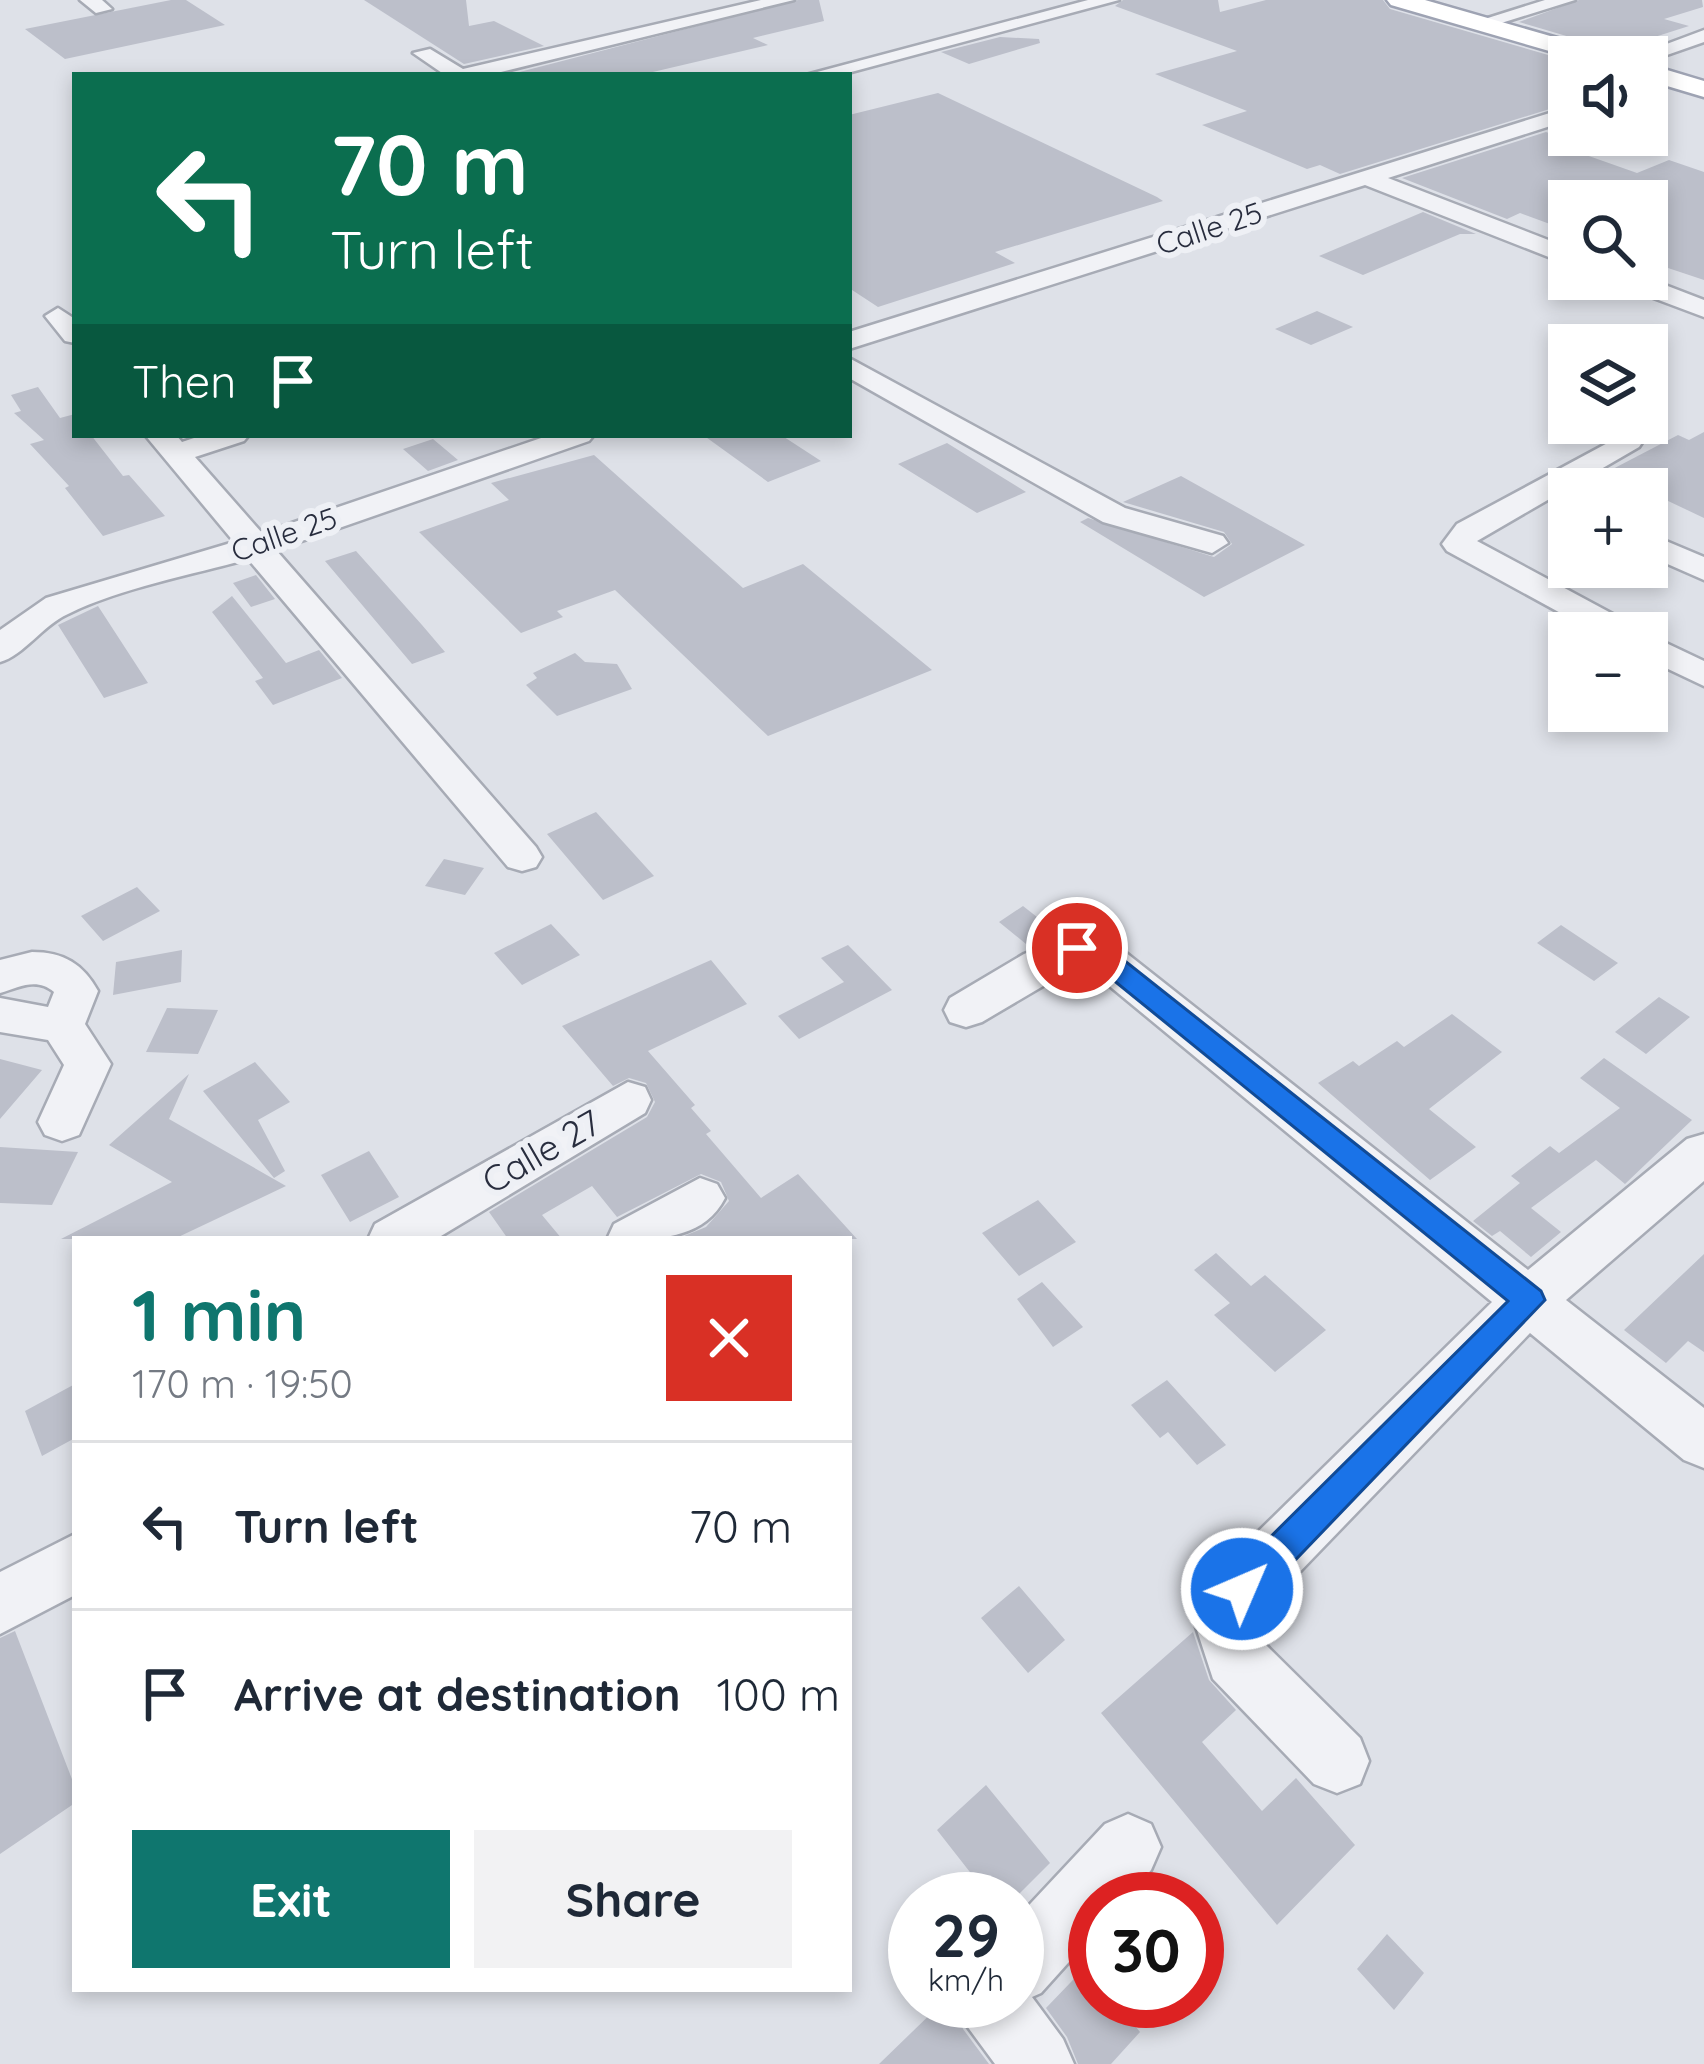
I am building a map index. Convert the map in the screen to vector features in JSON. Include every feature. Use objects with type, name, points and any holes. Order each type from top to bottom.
[{"type":"main road","points":[[1399,0],[1548,45]]},
{"type":"main road","points":[[1668,81],[1701,87]]},
{"type":"street","points":[[475,72],[782,0]]},
{"type":"street","points":[[827,72],[1110,0]]},
{"type":"street","points":[[1482,23],[1566,0]]},
{"type":"street","points":[[706,18],[737,32]]},
{"type":"street","points":[[648,32],[690,51]]},
{"type":"street","points":[[1668,48],[1704,36]]},
{"type":"street","points":[[605,42],[645,61]]},
{"type":"street","points":[[490,44],[520,62]]},
{"type":"street","points":[[423,53],[456,72]]},
{"type":"street","name":"Calle 25","points":[[852,340],[1108,252],[1274,201],[1530,134],[1548,124]]},
{"type":"street","points":[[1367,178],[1548,249]]},
{"type":"street","points":[[1668,296],[1703,309]]},
{"type":"street","points":[[852,368],[1063,490],[1114,514],[1212,543]]},
{"type":"street","points":[[168,444],[212,438]]},
{"type":"street","name":"Calle 25","points":[[0,651],[24,625],[58,605],[352,515],[570,438]]},
{"type":"street","points":[[168,444],[522,857]]},
{"type":"street","points":[[1594,468],[1624,444]]},
{"type":"street","points":[[1548,501],[1468,531],[1458,544],[1585,612]]},
{"type":"street","points":[[1668,553],[1704,570]]},
{"type":"street","points":[[1668,656],[1704,675]]},
{"type":"street","points":[[966,1010],[1039,965],[1077,948],[1110,963],[1704,1442]]},
{"type":"street","points":[[0,977],[34,966],[57,970],[76,991],[62,1026]]},
{"type":"street","points":[[0,1015],[62,1026],[88,1064],[62,1122]]},
{"type":"street","name":"Calle 27","points":[[397,1236],[628,1100]]},
{"type":"street","points":[[1337,1761],[1235,1657],[1225,1624],[1242,1589],[1529,1300],[1704,1153]]},
{"type":"street","points":[[637,1236],[700,1198]]},
{"type":"street","points":[[0,1604],[72,1565]]},
{"type":"street","points":[[1044,1939],[1128,1847]]},
{"type":"street","points":[[1012,2028],[1038,2064]]},
{"type":"building","points":[[186,0],[225,25],[65,59],[25,29]]},
{"type":"building","points":[[364,0],[466,0],[469,26],[494,21],[544,46],[464,64]]},
{"type":"building","points":[[798,0],[819,0],[824,21],[753,38],[768,45],[653,72],[520,72]]},
{"type":"building","points":[[1123,0],[1218,0],[1220,12],[1266,0],[1383,0],[1390,9],[1548,55],[1548,110],[1340,174],[1320,165],[1307,169],[1202,125],[1247,111],[1155,74],[1237,51],[1115,6]]},
{"type":"building","points":[[1579,0],[1702,0],[1703,7],[1664,19],[1689,26],[1658,36],[1566,36],[1519,22]]},
{"type":"building","points":[[1000,37],[1039,39],[1040,43],[969,64],[941,52]]},
{"type":"building","points":[[938,93],[1163,201],[995,252],[1015,263],[878,307],[852,290],[852,114]]},
{"type":"building","points":[[1546,132],[1548,156],[1589,156],[1637,173],[1669,160],[1704,172],[1704,280],[1668,268],[1668,180],[1548,180],[1548,223],[1520,213],[1507,219],[1402,178]]},
{"type":"building","points":[[1423,212],[1476,234],[1460,234],[1363,275],[1319,256]]},
{"type":"building","points":[[1317,311],[1353,327],[1311,345],[1275,329]]},
{"type":"building","points":[[38,387],[60,418],[72,415],[72,438],[93,438],[123,476],[129,475],[165,516],[103,536],[65,488],[69,486],[30,444],[44,440],[14,413],[21,411],[11,395]]},
{"type":"building","points":[[1704,432],[1704,518],[1668,501],[1668,468],[1615,468],[1678,435],[1689,440]]},
{"type":"building","points":[[707,438],[786,438],[821,461],[768,482]]},
{"type":"building","points":[[433,439],[458,460],[428,471],[403,449]]},
{"type":"building","points":[[947,443],[1026,492],[977,513],[898,464]]},
{"type":"building","points":[[594,455],[743,588],[803,564],[932,670],[768,736],[615,590],[557,611],[563,617],[521,633],[419,532],[509,500],[491,483]]},
{"type":"building","points":[[1181,476],[1305,545],[1204,597],[1080,522],[1088,518],[1214,557],[1232,544],[1224,532],[1123,502]]},
{"type":"building","points":[[356,551],[445,652],[412,664],[325,561]]},
{"type":"building","points":[[256,575],[275,599],[251,607],[233,583]]},
{"type":"building","points":[[232,596],[286,663],[319,650],[342,678],[273,705],[255,681],[263,678],[212,612]]},
{"type":"building","points":[[98,606],[148,683],[104,698],[58,625]]},
{"type":"building","points":[[575,653],[585,662],[617,664],[632,689],[557,716],[526,685],[537,678],[533,673]]},
{"type":"building","points":[[596,812],[654,876],[603,900],[547,834]]},
{"type":"building","points":[[444,859],[484,868],[465,895],[425,886]]},
{"type":"building","points":[[137,887],[160,911],[103,941],[81,916]]},
{"type":"building","points":[[1023,906],[1051,928],[1026,944],[999,922]]},
{"type":"building","points":[[551,924],[580,955],[522,985],[494,953]]},
{"type":"building","points":[[1561,925],[1618,963],[1594,981],[1537,943]]},
{"type":"building","points":[[848,945],[892,990],[799,1039],[778,1016],[844,982],[821,958]]},
{"type":"building","points":[[182,950],[181,982],[113,995],[116,962]]},
{"type":"building","points":[[711,960],[747,1004],[648,1051],[695,1105],[691,1108],[711,1131],[706,1134],[761,1198],[798,1174],[857,1239],[684,1236],[706,1227],[729,1201],[721,1182],[701,1174],[617,1217],[592,1186],[542,1215],[560,1236],[506,1236],[489,1212],[647,1117],[655,1102],[646,1083],[629,1078],[613,1086],[562,1026]]},
{"type":"building","points":[[1659,997],[1690,1017],[1646,1054],[1615,1032]]},
{"type":"building","points":[[167,1008],[218,1010],[198,1054],[146,1052]]},
{"type":"building","points":[[1452,1014],[1502,1052],[1429,1109],[1476,1147],[1430,1180],[1318,1083],[1353,1061],[1359,1066],[1397,1041],[1404,1047]]},
{"type":"building","points":[[1604,1058],[1692,1120],[1625,1184],[1596,1160],[1531,1208],[1561,1232],[1531,1257],[1500,1231],[1492,1236],[1473,1221],[1520,1183],[1511,1176],[1550,1146],[1559,1153],[1620,1108],[1580,1078]]},
{"type":"building","points":[[0,1059],[42,1070],[0,1119]]},
{"type":"building","points":[[255,1062],[290,1102],[258,1120],[285,1171],[274,1178],[203,1091]]},
{"type":"building","points":[[189,1074],[169,1119],[286,1186],[180,1236],[61,1239],[172,1182],[109,1145]]},
{"type":"building","points":[[0,1147],[78,1152],[52,1205],[0,1203]]},
{"type":"building","points":[[369,1151],[399,1197],[350,1222],[321,1175]]},
{"type":"building","points":[[1038,1200],[1076,1242],[1019,1276],[982,1233]]},
{"type":"building","points":[[1216,1253],[1251,1286],[1265,1275],[1326,1330],[1275,1372],[1214,1315],[1230,1303],[1194,1270]]},
{"type":"building","points":[[1704,1254],[1704,1352],[1688,1341],[1666,1363],[1624,1330]]},
{"type":"building","points":[[1042,1282],[1083,1327],[1053,1347],[1017,1299]]},
{"type":"building","points":[[1167,1380],[1226,1445],[1197,1465],[1168,1432],[1160,1438],[1131,1405]]},
{"type":"building","points":[[72,1386],[72,1440],[42,1456],[25,1411]]},
{"type":"building","points":[[1019,1586],[1065,1640],[1028,1673],[981,1618]]},
{"type":"building","points":[[15,1631],[72,1779],[72,1805],[0,1854],[0,1638]]},
{"type":"building","points":[[1193,1632],[1209,1680],[1236,1710],[1202,1742],[1262,1811],[1296,1778],[1355,1845],[1277,1925],[1101,1713]]},
{"type":"building","points":[[986,1785],[1050,1863],[1041,1872],[970,1872],[937,1830]]},
{"type":"building","points":[[1387,1934],[1424,1973],[1394,2010],[1357,1969]]},
{"type":"building","points":[[1068,1985],[1068,2028],[1137,2028],[1140,2032],[1111,2064],[1078,2064],[1067,2037],[1046,2008]]},
{"type":"building","points":[[916,2028],[963,2028],[989,2064],[879,2064]]},
{"type":"route","points":[[1077,948],[1110,963],[1529,1300],[1242,1589]]}]
